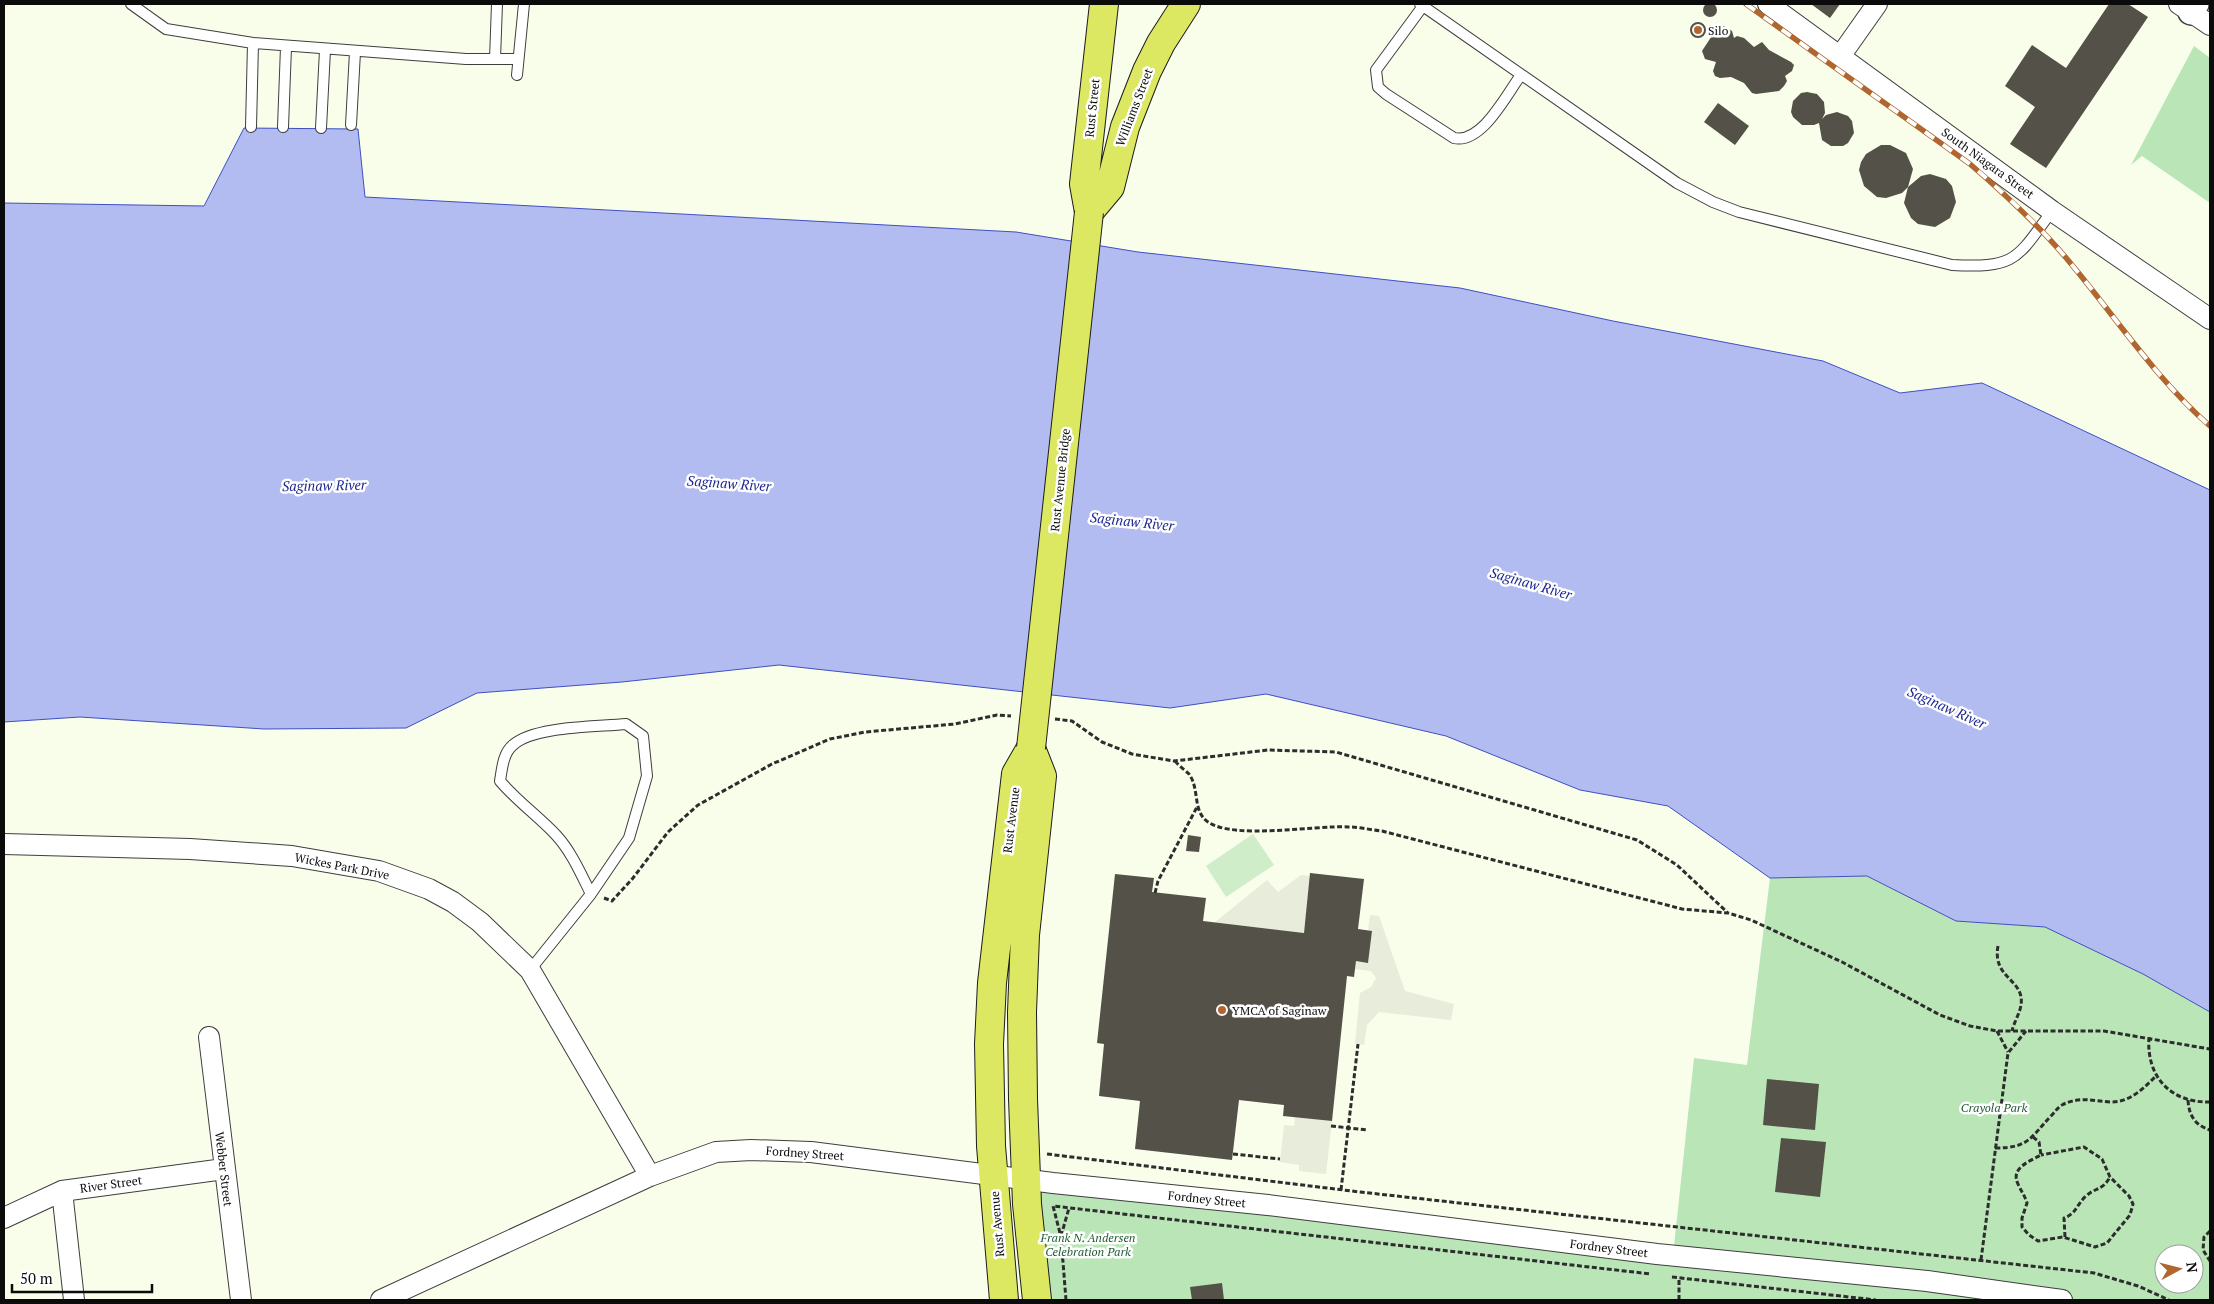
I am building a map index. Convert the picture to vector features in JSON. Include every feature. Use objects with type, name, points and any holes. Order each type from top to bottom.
[{"type":"highway","name":"Rust Street","points":[[1089,212],[1084,184],[1104,4]]},
{"type":"highway","name":"Williams Street","points":[[1089,212],[1110,187],[1125,127],[1143,80],[1161,43],[1186,4]]},
{"type":"highway","name":"Rust Avenue Bridge","points":[[1031,748],[1089,212]]},
{"type":"highway","name":"Rust Avenue","points":[[1004,1300],[993,1174],[989,1098],[992,983],[1016,774],[1031,748]]},
{"type":"highway","name":"Rust Avenue","points":[[1031,748],[1042,776],[1028,899],[1023,974],[1022,1090],[1026,1178],[1037,1300]]},
{"type":"street","name":"South Niagara Street","points":[[1768,4],[1841,54],[2052,210],[2210,319]]},
{"type":"street","points":[[1841,54],[1877,4]]},
{"type":"street","name":"Wickes Park Drive","points":[[4,844],[190,849],[292,856],[378,871],[429,889],[453,902],[480,922],[530,970],[650,1176]]},
{"type":"street","name":"Webber Street","points":[[209,1037],[241,1300]]},
{"type":"street","name":"Fordney Street","points":[[381,1300],[650,1176],[691,1159],[716,1152],[751,1150],[811,1152],[1268,1205],[1656,1254],[1927,1281],[2062,1300]]},
{"type":"street","name":"River Street","points":[[4,1218],[62,1191],[224,1169]]},
{"type":"street","points":[[62,1191],[74,1300]]},
{"type":"lane","points":[[131,4],[166,29],[253,43],[355,52],[518,59]]},
{"type":"lane","points":[[495,59],[497,4]]},
{"type":"lane","points":[[516,75],[524,4]]},
{"type":"lane","points":[[1521,74],[1481,130],[1462,140],[1454,138],[1386,94],[1378,87],[1376,70],[1421,5],[1521,74],[1677,183],[1713,202],[1748,214],[1952,265],[1986,267],[2004,264],[2019,254],[2052,210]]},
{"type":"lane","points":[[251,127],[253,43]]},
{"type":"lane","points":[[283,127],[286,47]]},
{"type":"lane","points":[[321,128],[325,50]]},
{"type":"lane","points":[[351,125],[355,52]]},
{"type":"lane","points":[[530,970],[592,894],[629,838],[647,776],[643,736],[626,724],[533,733],[512,746],[504,758],[500,781],[515,799],[556,835],[577,866],[592,894]]},
{"type":"path","points":[[592,894],[612,901],[633,878],[668,832],[698,806],[772,764],[822,742],[865,732],[955,724],[997,714],[1016,716]]},
{"type":"path","points":[[1054,719],[1072,720],[1102,742],[1132,754],[1174,761],[1268,750],[1336,752],[1637,840],[1677,864],[1728,913]]},
{"type":"path","points":[[1155,892],[1158,881],[1197,807],[1196,793],[1189,775],[1174,761]]},
{"type":"path","points":[[1197,807],[1208,822],[1223,828],[1245,831],[1349,826],[1382,831],[1682,909],[1728,913],[1752,920],[1842,962],[1940,1015],[1970,1026],[1997,1031],[2104,1031],[2149,1037],[2210,1050]]},
{"type":"path","points":[[1998,946],[1996,958],[2001,972],[2012,980],[2019,992],[2021,1005],[2012,1031]]},
{"type":"path","points":[[1981,1260],[2008,1053],[2026,1030]]},
{"type":"path","points":[[1997,1031],[2008,1053]]},
{"type":"path","points":[[2149,1037],[2148,1054],[2156,1076],[2176,1094],[2188,1100],[2210,1102]]},
{"type":"path","points":[[1342,1190],[1358,1044]]},
{"type":"path","points":[[1996,1148],[2014,1148],[2033,1137],[2061,1106],[2078,1099],[2091,1098],[2111,1102],[2124,1100],[2140,1092],[2156,1076]]},
{"type":"path","points":[[2188,1100],[2189,1112],[2193,1120],[2210,1130]]},
{"type":"path","points":[[1331,1126],[1367,1130]]},
{"type":"path","points":[[2033,1137],[2039,1142],[2041,1155]]},
{"type":"path","points":[[2084,1146],[2102,1159],[2110,1177],[2129,1196],[2133,1204],[2130,1214],[2107,1243],[2101,1246],[2087,1246],[2065,1237],[2038,1241],[2022,1227],[2022,1218],[2027,1203],[2016,1181],[2016,1174],[2023,1165],[2041,1155],[2084,1146]]},
{"type":"path","points":[[1040,1154],[1059,1154],[1342,1190],[2094,1273],[2138,1286],[2169,1300]]},
{"type":"path","points":[[1233,1154],[1280,1159]]},
{"type":"path","points":[[2065,1237],[2064,1218],[2072,1215],[2087,1195],[2103,1188],[2110,1177]]},
{"type":"path","points":[[1066,1300],[1061,1236],[1053,1206],[1656,1275]]},
{"type":"path","points":[[1061,1236],[1069,1208]]},
{"type":"path","points":[[2210,1231],[2204,1238],[2203,1250],[2210,1261]]},
{"type":"path","points":[[1664,1276],[1876,1300]]},
{"type":"path","points":[[1679,1278],[1679,1300]]},
{"type":"green space","points":[[2194,46],[2210,58],[2210,203],[2142,156],[2131,165]]},
{"type":"green space","points":[[1253,834],[1274,865],[1226,897],[1206,866]]},
{"type":"green space","name":"Crayola Park","points":[[1867,876],[1956,921],[2045,927],[2143,974],[2210,1012],[2210,1300],[1037,1300],[1026,1178],[1673,1256],[1694,1058],[1747,1065],[1770,878]]},
{"type":"shaded area","points":[[1301,875],[1310,876],[1304,933],[1214,923],[1267,880],[1278,892]]},
{"type":"shaded area","points":[[1370,915],[1379,916],[1405,991],[1454,1004],[1451,1020],[1379,1012],[1367,1025],[1364,1045],[1355,1043],[1360,993],[1371,987],[1376,978],[1371,971],[1355,969],[1356,961],[1368,962],[1372,931],[1368,930]]},
{"type":"shaded area","points":[[1295,1117],[1332,1121],[1326,1174],[1299,1171],[1299,1165],[1280,1162],[1284,1125],[1294,1126]]},
{"type":"water","name":"Saginaw River","points":[[244,128],[358,129],[365,197],[1016,232],[1138,252],[1460,288],[1613,321],[1823,361],[1900,393],[1982,383],[2210,490],[2210,1012],[2143,974],[2045,927],[1956,921],[1867,876],[1770,878],[1668,806],[1580,790],[1446,736],[1266,694],[1170,708],[779,665],[622,682],[477,693],[406,728],[264,729],[80,717],[4,722],[4,203],[204,206]]},
{"type":"building","name":"Silo","points":[[1707,3],[1713,3],[1717,10],[1713,17],[1707,17],[1703,13],[1703,7]]},
{"type":"building","points":[[1811,4],[1840,4],[1830,18]]},
{"type":"building","points":[[2109,4],[2128,4],[2148,17],[2046,168],[2010,144],[2035,107],[2005,86],[2032,45],[2066,68]]},
{"type":"building","name":"Silo","points":[[1698,22],[1706,30],[1698,38],[1690,30]]},
{"type":"building","points":[[1724,26],[1732,31],[1734,38],[1737,36],[1744,38],[1754,47],[1762,42],[1769,50],[1794,65],[1792,71],[1785,76],[1787,81],[1779,91],[1756,94],[1752,93],[1744,83],[1731,77],[1720,78],[1715,76],[1713,71],[1716,62],[1705,59],[1702,51],[1715,31]]},
{"type":"building","points":[[1801,93],[1817,94],[1824,102],[1825,113],[1822,119],[1826,115],[1837,112],[1848,116],[1852,121],[1854,133],[1848,143],[1843,146],[1831,146],[1822,140],[1819,123],[1802,125],[1793,117],[1791,112],[1793,101]]},
{"type":"building","points":[[1718,103],[1749,126],[1735,145],[1704,122]]},
{"type":"building","points":[[1881,145],[1890,145],[1906,153],[1913,169],[1908,187],[1902,193],[1886,198],[1877,197],[1864,186],[1859,170],[1866,154]]},
{"type":"building","points":[[1930,174],[1946,179],[1952,186],[1956,202],[1950,218],[1935,227],[1918,224],[1911,218],[1904,203],[1908,187],[1921,176]]},
{"type":"building","points":[[1188,835],[1201,837],[1199,852],[1186,851]]},
{"type":"building","name":"YMCA of Saginaw","points":[[1310,873],[1364,879],[1358,929],[1372,931],[1368,963],[1356,961],[1354,977],[1347,976],[1332,1121],[1283,1116],[1284,1105],[1239,1100],[1232,1160],[1135,1149],[1140,1101],[1099,1096],[1104,1044],[1097,1043],[1115,874],[1154,878],[1152,892],[1206,898],[1203,921],[1304,933]]},
{"type":"building","points":[[1767,1079],[1819,1084],[1815,1130],[1763,1125]]},
{"type":"building","points":[[1781,1138],[1826,1142],[1820,1197],[1775,1192]]},
{"type":"building","points":[[1222,1283],[1224,1300],[1192,1300],[1190,1287]]},
{"type":"railway","points":[[1746,4],[1970,164],[1997,188],[2061,251],[2172,389],[2210,426]]},
{"type":"place","name":"Silo","points":[[1698,30]]},
{"type":"place","name":"YMCA of Saginaw","points":[[1222,1010]]},
{"type":"park label","name":"Frank N. Andersen Celebration Park","points":[[1088,1244]]}]
